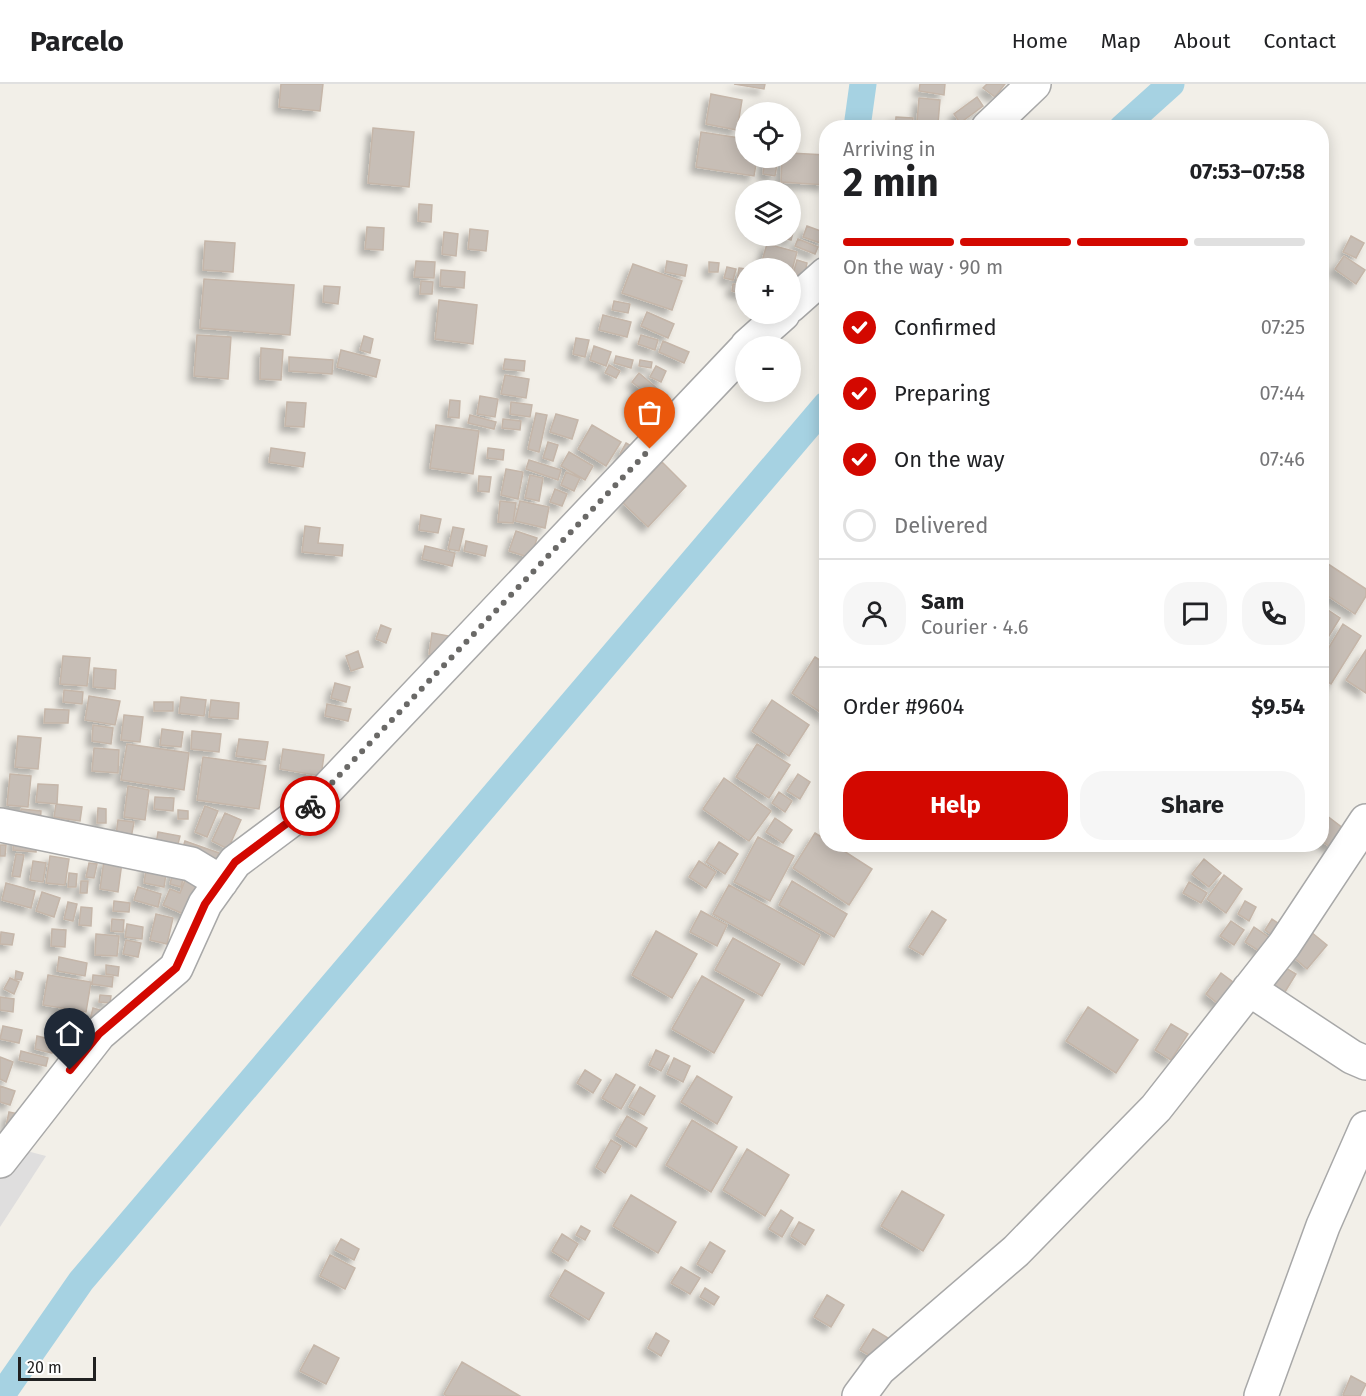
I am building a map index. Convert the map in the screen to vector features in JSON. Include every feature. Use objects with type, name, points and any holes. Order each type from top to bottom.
[{"type":"street","points":[[996,120],[1034,84]]},
{"type":"street","points":[[801,296],[819,280]]},
{"type":"street","points":[[758,336],[772,324]]},
{"type":"street","points":[[0,1161],[99,1034],[176,968],[205,904],[235,862],[314,803],[735,359]]},
{"type":"street","points":[[859,1396],[879,1369],[1017,1251],[1156,1108],[1284,945],[1366,821]]},
{"type":"street","points":[[0,825],[191,864],[221,882]]},
{"type":"street","points":[[1249,989],[1366,1064]]},
{"type":"street","points":[[1261,1396],[1323,1226],[1366,1128]]},
{"type":"shaded area","points":[[0,1144],[46,1156],[0,1227]]},
{"type":"building","points":[[281,84],[323,84],[320,111],[279,107]]},
{"type":"building","points":[[734,84],[765,84],[764,89]]},
{"type":"building","points":[[920,84],[945,84],[944,95],[919,91]]},
{"type":"building","points":[[987,84],[1005,84],[995,97],[983,88]]},
{"type":"building","points":[[711,94],[742,100],[742,102],[735,102],[735,130],[706,124]]},
{"type":"building","points":[[977,97],[983,106],[964,120],[958,120],[954,114]]},
{"type":"building","points":[[919,98],[940,100],[938,120],[917,120]]},
{"type":"building","points":[[896,117],[913,118],[913,120],[896,120]]},
{"type":"building","points":[[373,128],[414,132],[409,187],[368,183]]},
{"type":"building","points":[[701,132],[735,137],[735,168],[755,168],[754,176],[696,167]]},
{"type":"building","points":[[801,154],[819,155],[819,185],[801,183],[801,180],[781,180],[782,168],[801,168]]},
{"type":"building","points":[[764,168],[776,168],[775,176],[763,174]]},
{"type":"building","points":[[419,204],[432,205],[431,222],[418,221]]},
{"type":"building","points":[[807,226],[819,230],[819,243],[803,237]]},
{"type":"building","points":[[367,227],[384,228],[383,250],[365,249]]},
{"type":"building","points":[[470,229],[488,231],[486,251],[468,249]]},
{"type":"building","points":[[444,232],[458,234],[456,256],[442,254]]},
{"type":"building","points":[[1351,236],[1364,243],[1356,258],[1343,252]]},
{"type":"building","points":[[801,240],[818,247],[815,254],[795,246],[801,246]]},
{"type":"building","points":[[205,241],[235,243],[233,272],[203,270]]},
{"type":"building","points":[[766,246],[797,252],[795,258],[763,258]]},
{"type":"building","points":[[1344,256],[1365,270],[1356,284],[1335,269]]},
{"type":"building","points":[[416,261],[435,262],[434,278],[414,277]]},
{"type":"building","points":[[667,261],[687,265],[685,276],[665,272]]},
{"type":"building","points":[[801,261],[807,263],[804,277],[801,276]]},
{"type":"building","points":[[709,262],[719,263],[718,272],[709,272]]},
{"type":"building","points":[[633,264],[682,281],[672,310],[622,293]]},
{"type":"building","points":[[727,267],[735,269],[733,280],[724,278]]},
{"type":"building","points":[[441,270],[465,272],[464,288],[440,286]]},
{"type":"building","points":[[204,279],[294,285],[290,335],[200,328]]},
{"type":"building","points":[[421,281],[433,282],[432,294],[420,294]]},
{"type":"building","points":[[324,286],[340,287],[338,304],[323,302]]},
{"type":"building","points":[[439,300],[477,305],[473,344],[435,339]]},
{"type":"building","points":[[614,301],[630,304],[628,313],[612,310]]},
{"type":"building","points":[[647,312],[674,324],[668,338],[641,326]]},
{"type":"building","points":[[603,315],[631,322],[627,337],[599,330]]},
{"type":"building","points":[[197,335],[231,337],[228,379],[194,376]]},
{"type":"building","points":[[641,335],[658,340],[655,350],[638,344]]},
{"type":"building","points":[[364,336],[373,339],[370,353],[360,350]]},
{"type":"building","points":[[576,338],[589,340],[585,357],[573,354]]},
{"type":"building","points":[[663,341],[689,352],[684,363],[659,352]]},
{"type":"building","points":[[594,346],[611,352],[606,366],[590,360]]},
{"type":"building","points":[[261,348],[283,350],[281,380],[260,379]]},
{"type":"building","points":[[341,350],[380,360],[376,377],[337,367]]},
{"type":"building","points":[[616,356],[633,360],[631,368],[614,363]]},
{"type":"building","points":[[289,357],[333,360],[332,374],[289,371]]},
{"type":"building","points":[[505,359],[525,361],[524,371],[503,369]]},
{"type":"building","points":[[640,360],[652,362],[651,368],[639,366]]},
{"type":"building","points":[[609,365],[620,371],[616,378],[605,373]]},
{"type":"building","points":[[656,366],[666,371],[661,382],[650,377]]},
{"type":"building","points":[[639,373],[659,390],[653,398],[632,382]]},
{"type":"building","points":[[505,375],[529,379],[526,398],[501,394]]},
{"type":"building","points":[[638,395],[648,401],[642,413],[631,407]]},
{"type":"building","points":[[480,396],[498,399],[495,417],[477,414]]},
{"type":"building","points":[[450,400],[460,401],[459,418],[448,417]]},
{"type":"building","points":[[287,402],[306,403],[304,427],[285,426]]},
{"type":"building","points":[[511,402],[532,405],[530,417],[510,414]]},
{"type":"building","points":[[536,413],[547,415],[539,452],[528,449]]},
{"type":"building","points":[[556,414],[578,420],[572,439],[550,432]]},
{"type":"building","points":[[470,415],[496,422],[494,429],[468,423]]},
{"type":"building","points":[[503,419],[521,421],[520,430],[502,428]]},
{"type":"building","points":[[436,425],[479,431],[473,474],[430,468]]},
{"type":"building","points":[[592,425],[621,442],[606,466],[578,449]]},
{"type":"building","points":[[548,442],[558,445],[553,461],[543,458]]},
{"type":"building","points":[[626,443],[635,448],[629,459],[620,454]]},
{"type":"building","points":[[271,448],[305,453],[303,467],[269,462]]},
{"type":"building","points":[[488,448],[504,450],[503,460],[487,458]]},
{"type":"building","points":[[569,452],[593,466],[585,480],[561,466]]},
{"type":"building","points":[[529,460],[561,470],[558,480],[526,469]]},
{"type":"building","points":[[662,462],[686,486],[648,527],[623,503]]},
{"type":"building","points":[[506,469],[523,472],[518,499],[501,495]]},
{"type":"building","points":[[566,472],[580,478],[574,491],[561,485]]},
{"type":"building","points":[[530,475],[543,478],[539,501],[525,498]]},
{"type":"building","points":[[479,476],[491,477],[489,492],[478,491]]},
{"type":"building","points":[[555,489],[567,494],[562,506],[550,502]]},
{"type":"building","points":[[500,501],[516,503],[513,523],[498,522]]},
{"type":"building","points":[[520,501],[549,507],[545,528],[515,521]]},
{"type":"building","points":[[421,515],[441,519],[438,533],[419,530]]},
{"type":"building","points":[[305,526],[320,528],[318,543],[343,545],[342,556],[302,552]]},
{"type":"building","points":[[453,527],[464,529],[459,551],[448,549]]},
{"type":"building","points":[[516,531],[537,538],[531,558],[509,551]]},
{"type":"building","points":[[466,541],[487,546],[485,556],[464,551]]},
{"type":"building","points":[[425,546],[455,553],[452,566],[422,559]]},
{"type":"building","points":[[1329,565],[1366,589],[1366,596],[1355,614],[1329,597]]},
{"type":"building","points":[[1329,611],[1340,618],[1329,636]]},
{"type":"building","points":[[1343,624],[1361,636],[1331,684],[1329,683],[1329,647]]},
{"type":"building","points":[[381,625],[391,629],[386,643],[376,639]]},
{"type":"building","points":[[432,633],[449,636],[445,657],[429,654]]},
{"type":"building","points":[[1366,650],[1366,693],[1346,680]]},
{"type":"building","points":[[358,651],[363,667],[351,671],[346,656]]},
{"type":"building","points":[[63,656],[90,658],[87,686],[60,684]]},
{"type":"building","points":[[815,657],[819,660],[819,711],[792,693]]},
{"type":"building","points":[[94,668],[116,670],[115,689],[93,687]]},
{"type":"building","points":[[335,683],[350,687],[346,702],[331,698]]},
{"type":"building","points":[[64,690],[83,692],[82,704],[63,702]]},
{"type":"building","points":[[89,696],[120,701],[115,725],[85,720]]},
{"type":"building","points":[[181,697],[206,700],[204,716],[179,713]]},
{"type":"building","points":[[211,700],[239,703],[238,719],[209,717]]},
{"type":"building","points":[[772,700],[809,725],[789,756],[752,731]]},
{"type":"building","points":[[154,702],[173,702],[173,711],[154,711]]},
{"type":"building","points":[[327,704],[351,709],[348,721],[325,716]]},
{"type":"building","points":[[45,709],[69,710],[68,723],[44,723]]},
{"type":"building","points":[[124,715],[143,717],[140,742],[121,740]]},
{"type":"building","points":[[93,725],[113,728],[111,744],[92,741]]},
{"type":"building","points":[[162,729],[183,732],[181,747],[160,745]]},
{"type":"building","points":[[192,731],[221,734],[219,752],[191,749]]},
{"type":"building","points":[[18,736],[41,738],[38,769],[15,767]]},
{"type":"building","points":[[239,739],[268,742],[265,760],[236,756]]},
{"type":"building","points":[[127,744],[189,753],[184,790],[121,780]]},
{"type":"building","points":[[757,744],[790,765],[769,798],[736,777]]},
{"type":"building","points":[[94,748],[119,750],[118,773],[92,771]]},
{"type":"building","points":[[283,749],[324,755],[321,776],[280,769]]},
{"type":"building","points":[[203,757],[266,766],[259,809],[197,800]]},
{"type":"building","points":[[10,774],[31,776],[28,807],[7,805]]},
{"type":"building","points":[[798,774],[810,782],[800,799],[787,791]]},
{"type":"building","points":[[724,778],[771,811],[749,841],[703,809]]},
{"type":"building","points":[[38,784],[58,785],[57,804],[36,802]]},
{"type":"building","points":[[128,786],[149,790],[145,820],[124,817]]},
{"type":"building","points":[[779,792],[792,801],[785,812],[772,803]]},
{"type":"building","points":[[155,797],[174,798],[173,811],[154,809]]},
{"type":"building","points":[[56,804],[82,807],[80,821],[54,817]]},
{"type":"building","points":[[205,806],[218,811],[207,837],[195,832]]},
{"type":"building","points":[[98,808],[106,809],[106,823],[97,823]]},
{"type":"building","points":[[21,809],[41,811],[40,825],[20,824]]},
{"type":"building","points":[[178,810],[188,811],[188,819],[178,819]]},
{"type":"building","points":[[225,813],[241,820],[228,849],[212,841]]},
{"type":"building","points":[[1329,817],[1348,832],[1334,850],[1329,846]]},
{"type":"building","points":[[775,818],[792,830],[783,843],[766,832]]},
{"type":"building","points":[[118,820],[134,822],[130,844],[115,842]]},
{"type":"building","points":[[158,832],[180,836],[176,852],[155,849]]},
{"type":"building","points":[[815,833],[819,836],[819,852],[845,852],[872,869],[849,905],[793,868]]},
{"type":"building","points":[[14,836],[37,838],[36,852],[13,850]]},
{"type":"building","points":[[758,837],[794,856],[770,901],[734,882]]},
{"type":"building","points":[[185,841],[219,853],[214,868],[180,856]]},
{"type":"building","points":[[719,842],[738,854],[725,874],[706,862]]},
{"type":"building","points":[[0,845],[6,845],[5,856],[0,856]]},
{"type":"building","points":[[16,854],[24,855],[20,877],[12,876]]},
{"type":"building","points":[[50,856],[69,859],[65,885],[46,883]]},
{"type":"building","points":[[1204,859],[1221,873],[1209,887],[1192,874]]},
{"type":"building","points":[[104,860],[122,862],[118,892],[100,889]]},
{"type":"building","points":[[33,861],[46,863],[43,882],[30,880]]},
{"type":"building","points":[[699,861],[716,872],[706,888],[689,877]]},
{"type":"building","points":[[89,863],[97,864],[94,878],[86,877]]},
{"type":"building","points":[[147,864],[167,867],[164,887],[144,883]]},
{"type":"building","points":[[175,865],[186,868],[181,887],[170,884]]},
{"type":"building","points":[[69,873],[77,874],[76,887],[68,887]]},
{"type":"building","points":[[188,873],[204,879],[188,916],[163,905],[170,889],[180,893]]},
{"type":"building","points":[[1224,875],[1242,889],[1226,913],[1207,899]]},
{"type":"building","points":[[81,881],[88,881],[87,893],[80,893]]},
{"type":"building","points":[[792,881],[847,914],[834,937],[779,905]]},
{"type":"building","points":[[1189,882],[1207,893],[1201,903],[1183,893]]},
{"type":"building","points":[[6,883],[35,891],[31,908],[2,900]]},
{"type":"building","points":[[729,885],[820,935],[804,965],[713,914]]},
{"type":"building","points":[[138,887],[161,894],[158,907],[134,900]]},
{"type":"building","points":[[42,892],[60,898],[54,917],[36,911]]},
{"type":"building","points":[[114,901],[130,903],[129,912],[113,911]]},
{"type":"building","points":[[1245,901],[1256,907],[1249,921],[1238,914]]},
{"type":"building","points":[[68,902],[77,904],[73,921],[64,919]]},
{"type":"building","points":[[81,907],[92,908],[91,926],[79,925]]},
{"type":"building","points":[[701,911],[727,925],[717,946],[690,932]]},
{"type":"building","points":[[932,911],[946,920],[923,955],[909,947]]},
{"type":"building","points":[[156,914],[173,918],[167,944],[150,940]]},
{"type":"building","points":[[112,919],[124,920],[123,932],[111,931]]},
{"type":"building","points":[[1272,919],[1285,928],[1278,939],[1265,930]]},
{"type":"building","points":[[1231,921],[1244,930],[1234,945],[1220,936]]},
{"type":"building","points":[[127,924],[143,927],[142,939],[125,937]]},
{"type":"building","points":[[1254,927],[1276,942],[1267,956],[1245,942]]},
{"type":"building","points":[[52,929],[66,930],[65,947],[51,946]]},
{"type":"building","points":[[656,931],[697,954],[672,998],[632,975]]},
{"type":"building","points":[[1,932],[14,934],[12,945],[0,944]]},
{"type":"building","points":[[1311,932],[1327,945],[1307,969],[1291,955]]},
{"type":"building","points":[[96,934],[119,936],[117,956],[95,955]]},
{"type":"building","points":[[733,938],[780,964],[762,996],[715,970]]},
{"type":"building","points":[[126,940],[141,943],[138,957],[123,954]]},
{"type":"building","points":[[59,957],[87,963],[85,976],[57,971]]},
{"type":"building","points":[[1279,964],[1296,974],[1280,1000],[1264,990]]},
{"type":"building","points":[[106,965],[119,967],[118,976],[106,974]]},
{"type":"building","points":[[16,971],[23,973],[21,980],[15,979]]},
{"type":"building","points":[[1221,973],[1237,985],[1221,1006],[1206,994]]},
{"type":"building","points":[[48,975],[91,982],[86,1012],[43,1005]]},
{"type":"building","points":[[93,975],[113,977],[112,987],[92,984]]},
{"type":"building","points":[[702,976],[744,1000],[714,1053],[672,1029]]},
{"type":"building","points":[[10,978],[19,982],[14,994],[4,989]]},
{"type":"building","points":[[100,995],[111,996],[110,1003],[99,1002]]},
{"type":"building","points":[[0,997],[14,999],[13,1012],[0,1010]]},
{"type":"building","points":[[1088,1007],[1138,1040],[1116,1073],[1066,1041]]},
{"type":"building","points":[[93,1008],[100,1010],[98,1022],[90,1020]]},
{"type":"building","points":[[60,1020],[72,1022],[70,1038],[58,1036]]},
{"type":"building","points":[[1171,1024],[1188,1034],[1171,1060],[1155,1050]]},
{"type":"building","points":[[3,1026],[22,1030],[19,1043],[0,1039]]},
{"type":"building","points":[[37,1036],[54,1040],[52,1053],[35,1049]]},
{"type":"building","points":[[656,1050],[669,1056],[661,1071],[649,1065]]},
{"type":"building","points":[[21,1051],[48,1058],[46,1066],[19,1060]]},
{"type":"building","points":[[0,1057],[13,1062],[6,1082],[0,1079]]},
{"type":"building","points":[[674,1058],[690,1066],[683,1082],[667,1074]]},
{"type":"building","points":[[585,1070],[601,1080],[593,1093],[577,1083]]},
{"type":"building","points":[[616,1074],[635,1085],[621,1109],[602,1098]]},
{"type":"building","points":[[697,1076],[732,1097],[717,1124],[681,1102]]},
{"type":"building","points":[[0,1086],[15,1091],[10,1105],[0,1102]]},
{"type":"building","points":[[640,1087],[655,1096],[644,1115],[629,1107]]},
{"type":"building","points":[[9,1112],[23,1115],[5,1131]]},
{"type":"building","points":[[627,1116],[647,1128],[636,1147],[616,1135]]},
{"type":"building","points":[[692,1120],[737,1147],[711,1192],[666,1165]]},
{"type":"building","points":[[611,1140],[621,1146],[605,1173],[596,1167]]},
{"type":"building","points":[[747,1149],[789,1175],[765,1216],[723,1190]]},
{"type":"building","points":[[902,1191],[944,1215],[923,1251],[881,1226]]},
{"type":"building","points":[[631,1195],[676,1222],[658,1253],[613,1226]]},
{"type":"building","points":[[781,1210],[793,1218],[782,1237],[769,1229]]},
{"type":"building","points":[[799,1222],[814,1230],[805,1245],[791,1236]]},
{"type":"building","points":[[581,1226],[590,1231],[585,1240],[576,1235]]},
{"type":"building","points":[[562,1234],[578,1244],[568,1261],[552,1251]]},
{"type":"building","points":[[341,1239],[359,1249],[354,1260],[335,1250]]},
{"type":"building","points":[[710,1242],[725,1251],[712,1273],[697,1264]]},
{"type":"building","points":[[330,1255],[355,1268],[345,1289],[320,1276]]},
{"type":"building","points":[[681,1267],[700,1278],[690,1294],[671,1283]]},
{"type":"building","points":[[565,1270],[604,1293],[589,1320],[550,1296]]},
{"type":"building","points":[[705,1288],[719,1297],[714,1305],[700,1297]]},
{"type":"building","points":[[827,1295],[844,1305],[831,1327],[814,1317]]},
{"type":"building","points":[[873,1329],[888,1338],[876,1359],[860,1350]]},
{"type":"building","points":[[656,1333],[669,1341],[661,1356],[648,1348]]},
{"type":"building","points":[[314,1345],[339,1358],[326,1384],[300,1371]]},
{"type":"building","points":[[462,1362],[520,1396],[447,1396],[444,1394]]},
{"type":"building","points":[[1351,1376],[1366,1384],[1360,1396],[1343,1395]]},
{"type":"waterway","points":[[858,120],[863,84]]},
{"type":"waterway","points":[[1131,120],[1171,84]]},
{"type":"waterway","points":[[1,1396],[81,1281],[819,413]]},
{"type":"way so far","points":[[310,806],[650,449]]},
{"type":"route","points":[[70,1070],[99,1034],[176,968],[205,904],[235,862],[310,806]]}]
